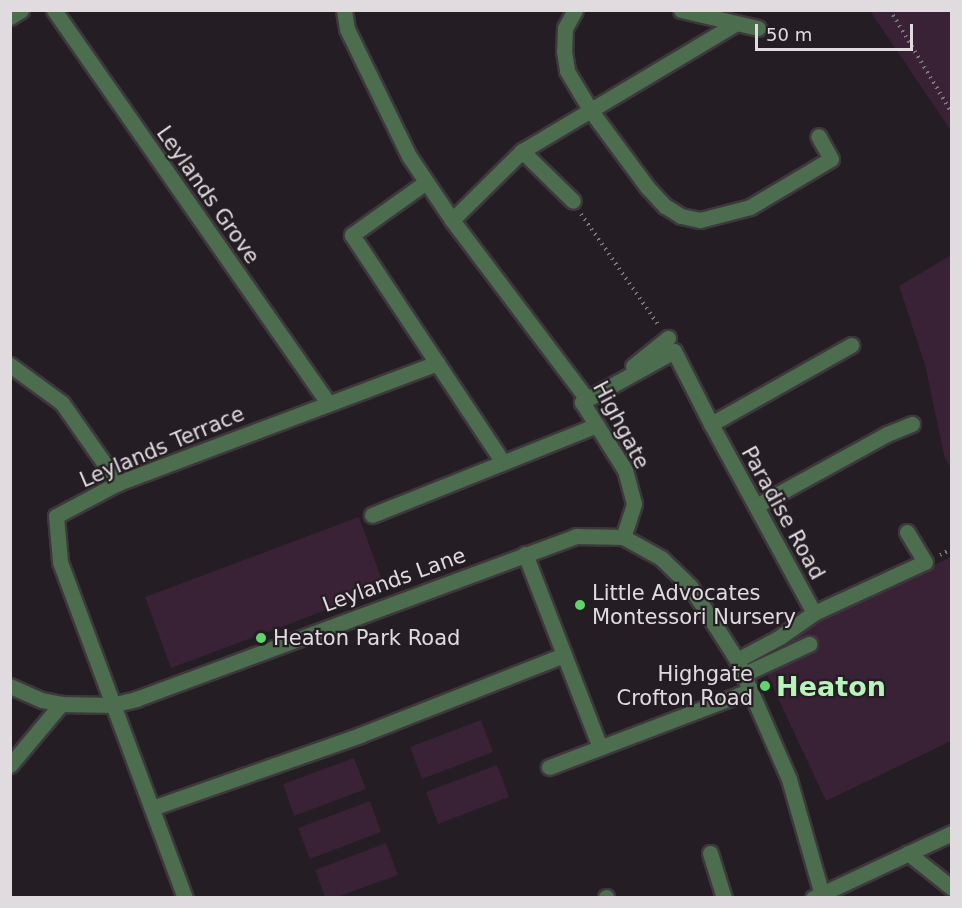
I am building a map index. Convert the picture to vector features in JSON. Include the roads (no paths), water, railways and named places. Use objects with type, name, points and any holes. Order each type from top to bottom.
[{"type":"street","points":[[10,17],[21,10]]},
{"type":"street","name":"Leylands Grove","points":[[54,10],[327,403]]},
{"type":"street","name":"Highgate","points":[[344,10],[347,28],[374,88],[409,156],[452,220],[584,400],[625,470],[634,504],[622,537]]},
{"type":"street","points":[[575,10],[565,28],[564,51],[567,71],[591,111],[648,188],[665,206],[681,216],[700,220],[750,207],[831,159],[819,135]]},
{"type":"street","points":[[681,10],[758,28]]},
{"type":"street","points":[[452,220],[522,151],[735,24]]},
{"type":"street","points":[[522,151],[573,201]]},
{"type":"street","points":[[426,182],[352,235],[503,462]]},
{"type":"street","name":"Paradise Road","points":[[584,400],[671,345],[711,424],[814,613],[741,667]]},
{"type":"street","points":[[711,424],[851,345]]},
{"type":"street","name":"Leylands Terrace","points":[[111,705],[60,561],[56,516],[118,483],[437,363]]},
{"type":"street","points":[[10,365],[62,403],[118,483]]},
{"type":"street","points":[[372,515],[597,424]]},
{"type":"street","points":[[756,506],[887,434],[912,424]]},
{"type":"street","points":[[814,613],[925,561],[907,532]]},
{"type":"street","name":"Leylands Lane","points":[[10,686],[42,700],[61,704],[111,705],[136,699],[576,536],[622,537]]},
{"type":"street","points":[[622,537],[661,558],[690,586],[741,667],[789,779],[819,896],[951,833]]},
{"type":"street","points":[[525,554],[600,747]]},
{"type":"street","points":[[741,667],[809,644]]},
{"type":"street","points":[[152,808],[360,735],[564,655]]},
{"type":"street","points":[[549,768],[752,690]]},
{"type":"street","points":[[10,765],[61,704]]},
{"type":"street","points":[[111,705],[185,897]]},
{"type":"street","points":[[710,853],[724,897]]},
{"type":"street","points":[[908,853],[951,888]]},
{"type":"place","name":"Little Advocates Montessori Nursery","points":[[580,605]]},
{"type":"place","name":"Heaton Park Road","points":[[261,638]]},
{"type":"place","name":"Highgate Crofton Road","points":[[765,686]]},
{"type":"district","name":"Heaton","points":[[831,687]]}]
